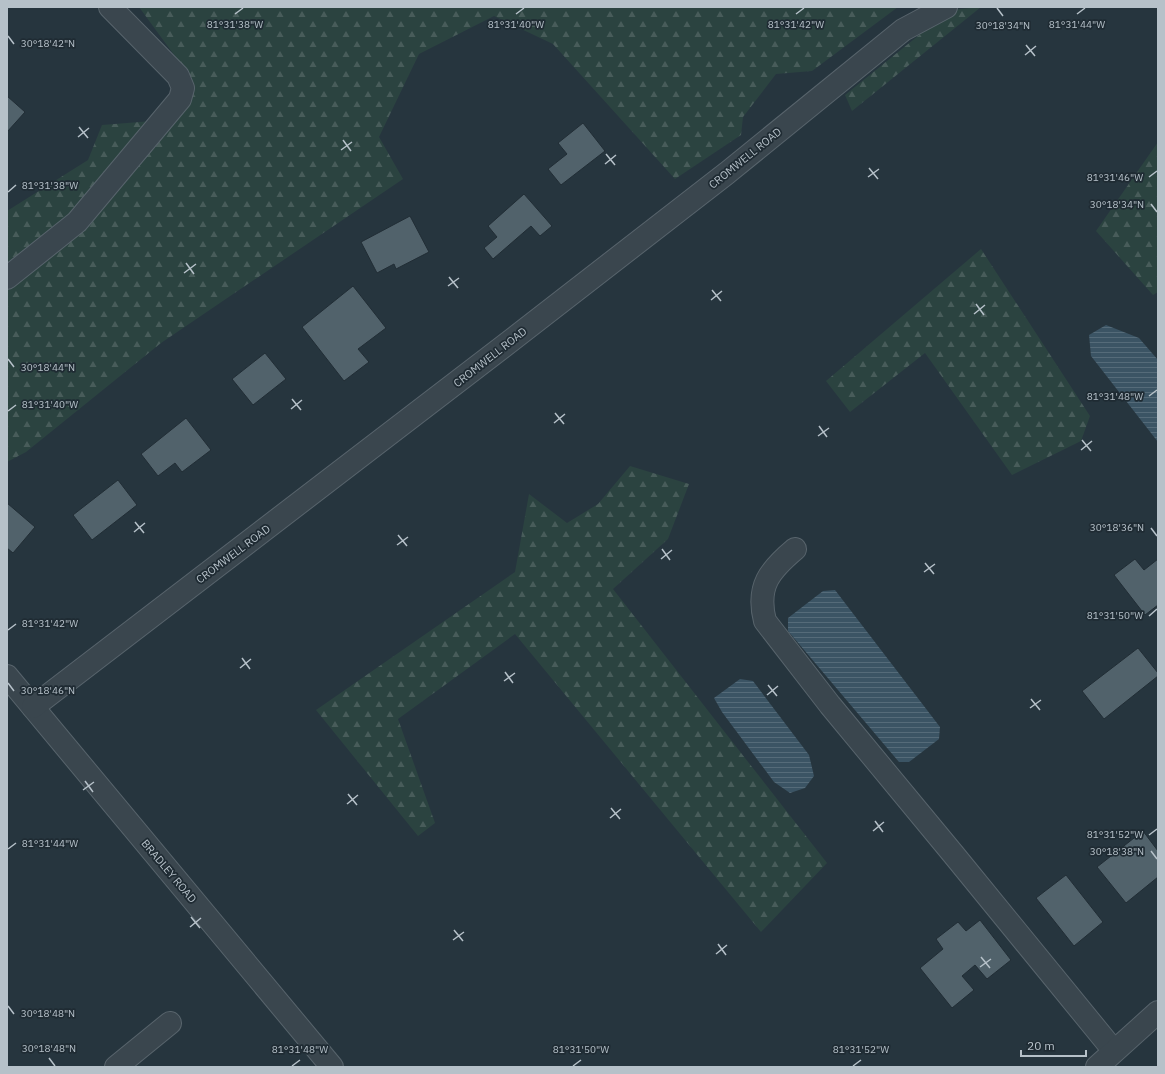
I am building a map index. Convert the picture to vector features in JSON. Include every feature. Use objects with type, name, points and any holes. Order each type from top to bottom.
[{"type":"street","points":[[7,278],[77,222],[180,99],[183,88],[178,76],[110,7]]},
{"type":"street","name":"CROMWELL ROAD","points":[[33,707],[727,173],[903,30],[946,7]]},
{"type":"street","points":[[795,549],[777,564],[768,576],[763,590],[761,609],[764,621],[830,705],[1114,1051]]},
{"type":"street","name":"BRADLEY ROAD","points":[[7,676],[332,1067]]},
{"type":"street","points":[[1096,1067],[1158,1012]]},
{"type":"street","points":[[116,1067],[170,1023]]},
{"type":"green space","points":[[139,7],[898,7],[812,71],[776,74],[743,117],[741,135],[675,179],[553,44],[494,16],[419,54],[379,137],[403,179],[161,343],[26,452],[7,462],[7,211],[88,160],[102,125],[177,119],[188,74]]},
{"type":"green space","points":[[981,7],[852,111],[845,95],[950,10]]},
{"type":"green space","points":[[1158,142],[1158,292],[1153,295],[1096,231]]},
{"type":"green space","points":[[981,249],[1090,416],[1081,441],[1012,475],[925,353],[850,412],[826,381]]},
{"type":"green space","points":[[630,466],[689,484],[668,539],[613,589],[827,863],[761,932],[515,634],[398,719],[435,823],[418,836],[316,710],[515,572],[529,494],[567,523],[598,504]]},
{"type":"water","points":[[1106,325],[1139,338],[1158,360],[1158,442],[1091,356],[1089,335]]},
{"type":"water","points":[[835,590],[940,727],[939,739],[909,762],[899,762],[788,631],[788,618],[823,591]]},
{"type":"water","points":[[740,679],[753,681],[809,755],[814,776],[805,788],[790,793],[774,782],[722,712],[714,698]]},
{"type":"building","points":[[7,96],[25,112],[7,132]]},
{"type":"building","points":[[583,123],[605,151],[561,185],[548,169],[567,154],[558,143]]},
{"type":"building","points":[[524,194],[552,226],[540,236],[531,226],[493,259],[484,248],[497,237],[488,226]]},
{"type":"building","points":[[410,216],[429,252],[396,269],[394,264],[377,273],[361,242]]},
{"type":"building","points":[[353,286],[386,328],[358,349],[369,362],[344,381],[302,327]]},
{"type":"building","points":[[265,353],[286,379],[253,405],[232,379]]},
{"type":"building","points":[[186,418],[211,450],[182,472],[175,463],[158,476],[141,454]]},
{"type":"building","points":[[118,480],[137,505],[92,540],[73,515]]},
{"type":"building","points":[[7,503],[35,527],[13,553],[7,548]]},
{"type":"building","points":[[1135,559],[1144,570],[1158,559],[1158,605],[1145,615],[1114,575]]},
{"type":"building","points":[[1138,648],[1158,673],[1158,676],[1104,719],[1082,691]]},
{"type":"building","points":[[1143,831],[1158,851],[1158,877],[1126,903],[1097,867]]},
{"type":"building","points":[[1066,875],[1103,922],[1074,946],[1036,898]]},
{"type":"building","points":[[980,920],[1011,960],[987,979],[975,965],[962,976],[974,990],[952,1008],[920,968],[943,949],[936,939],[958,922],[966,931]]}]
